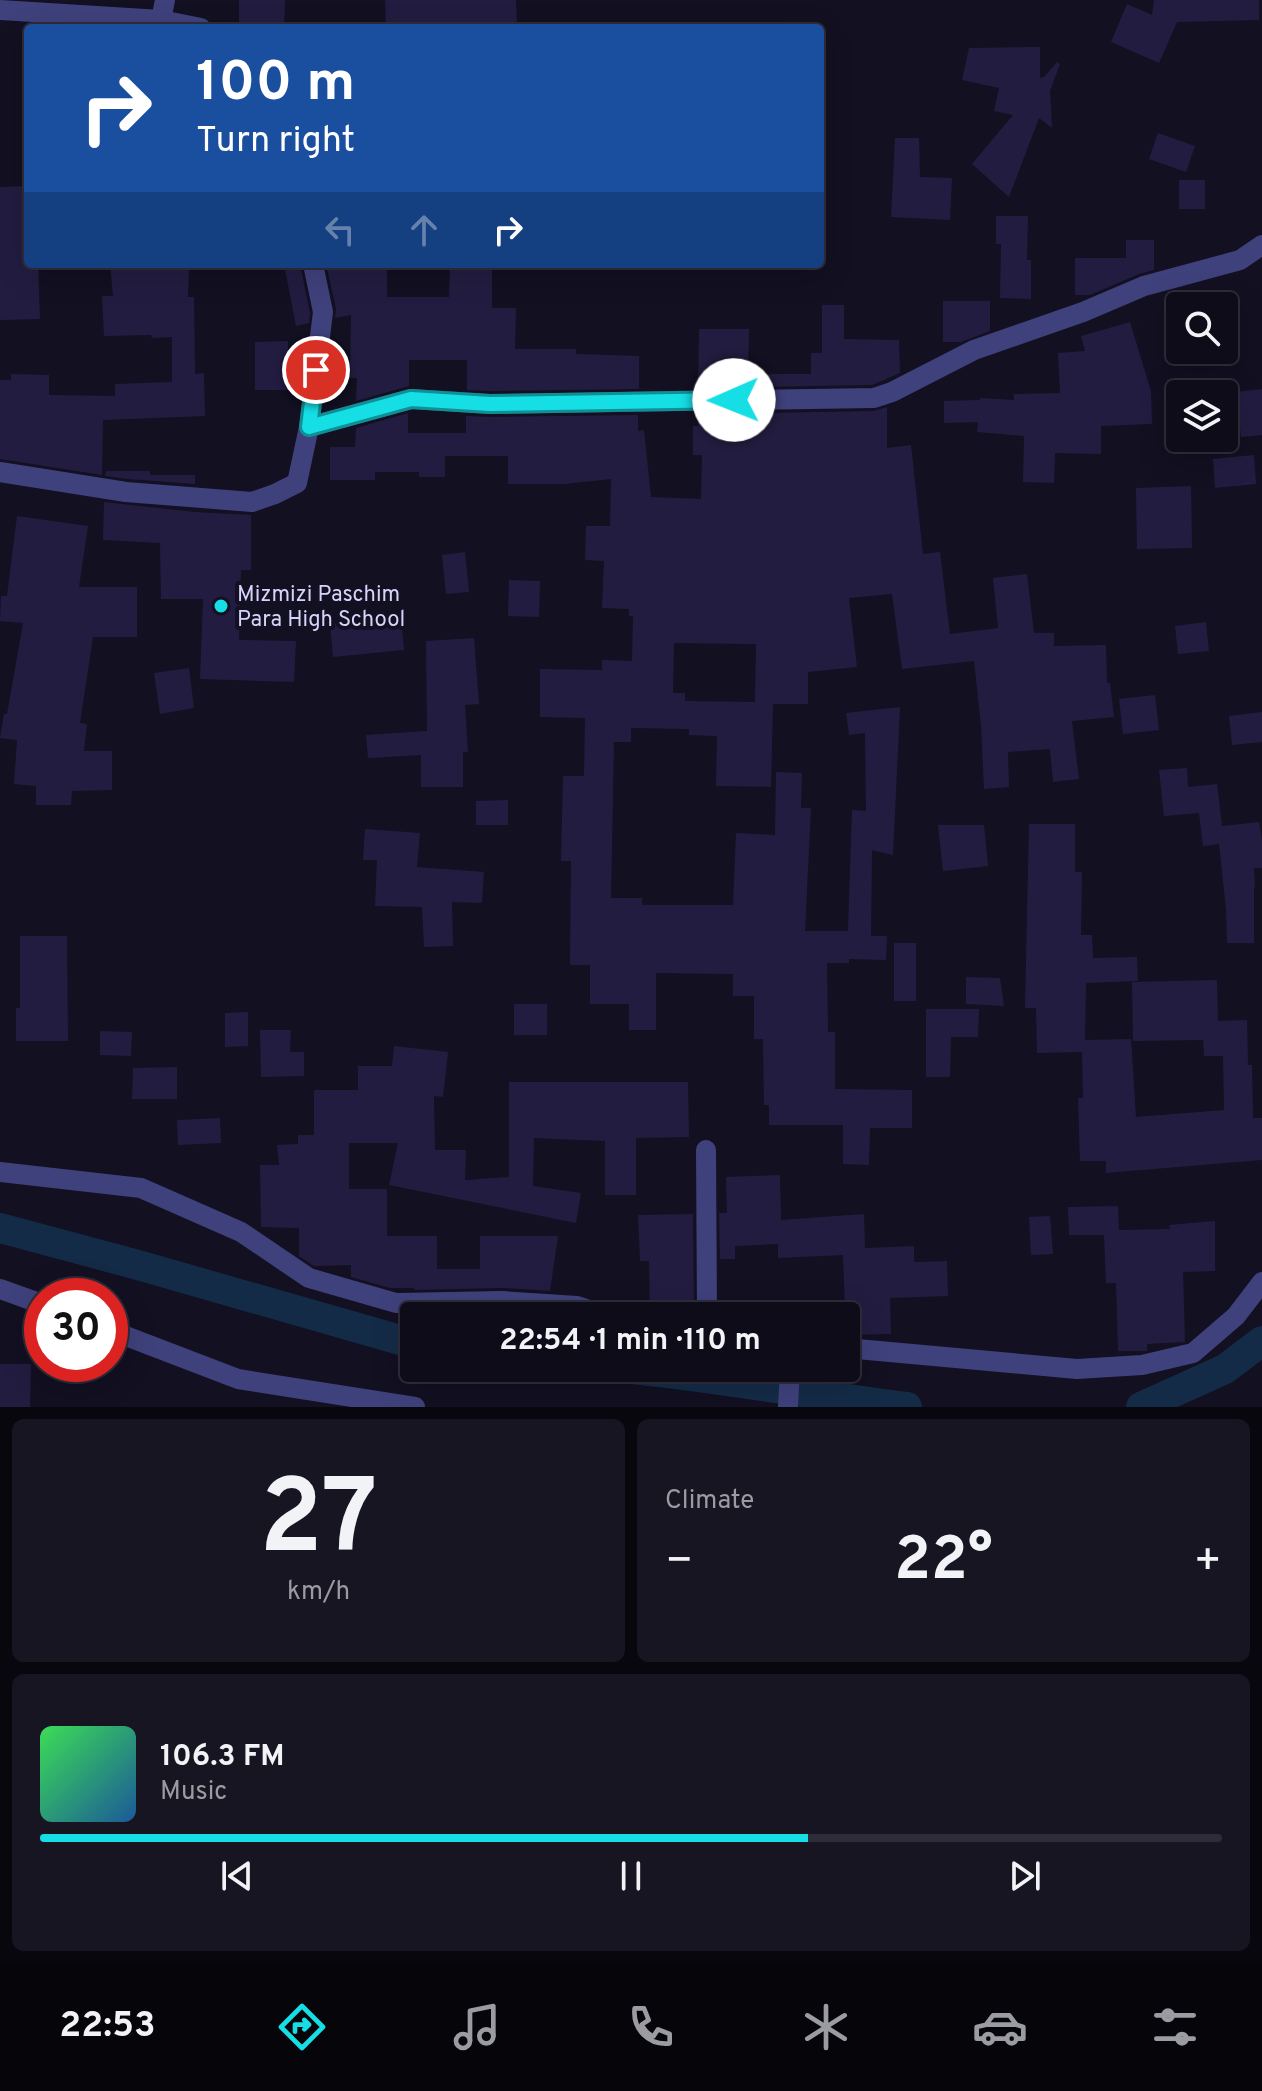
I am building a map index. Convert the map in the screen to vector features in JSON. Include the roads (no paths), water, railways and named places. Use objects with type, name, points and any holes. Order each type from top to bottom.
[{"type":"street","points":[[0,10],[163,10],[193,24]]},
{"type":"street","points":[[309,427],[411,399],[490,404],[874,398],[974,350],[1083,312],[1144,286],[1240,260],[1262,245]]},
{"type":"street","points":[[0,472],[126,492],[252,502],[297,483],[309,427],[323,312],[314,268]]},
{"type":"street","points":[[706,1150],[707,1302]]},
{"type":"street","points":[[0,1172],[141,1188],[241,1232],[309,1278],[400,1303]]},
{"type":"street","points":[[860,1349],[1077,1369],[1142,1365],[1193,1353],[1236,1316],[1262,1282]]},
{"type":"street","points":[[0,1289],[24,1298]]},
{"type":"street","points":[[128,1337],[238,1379],[415,1407]]},
{"type":"street","points":[[788,1407],[789,1382]]},
{"type":"waterway","points":[[0,1228],[400,1340]]},
{"type":"waterway","points":[[1141,1407],[1225,1369],[1262,1341]]},
{"type":"waterway","points":[[735,1382],[907,1407]]},
{"type":"place","name":"Mizmizi Paschim Para High School","points":[[221,606]]}]
